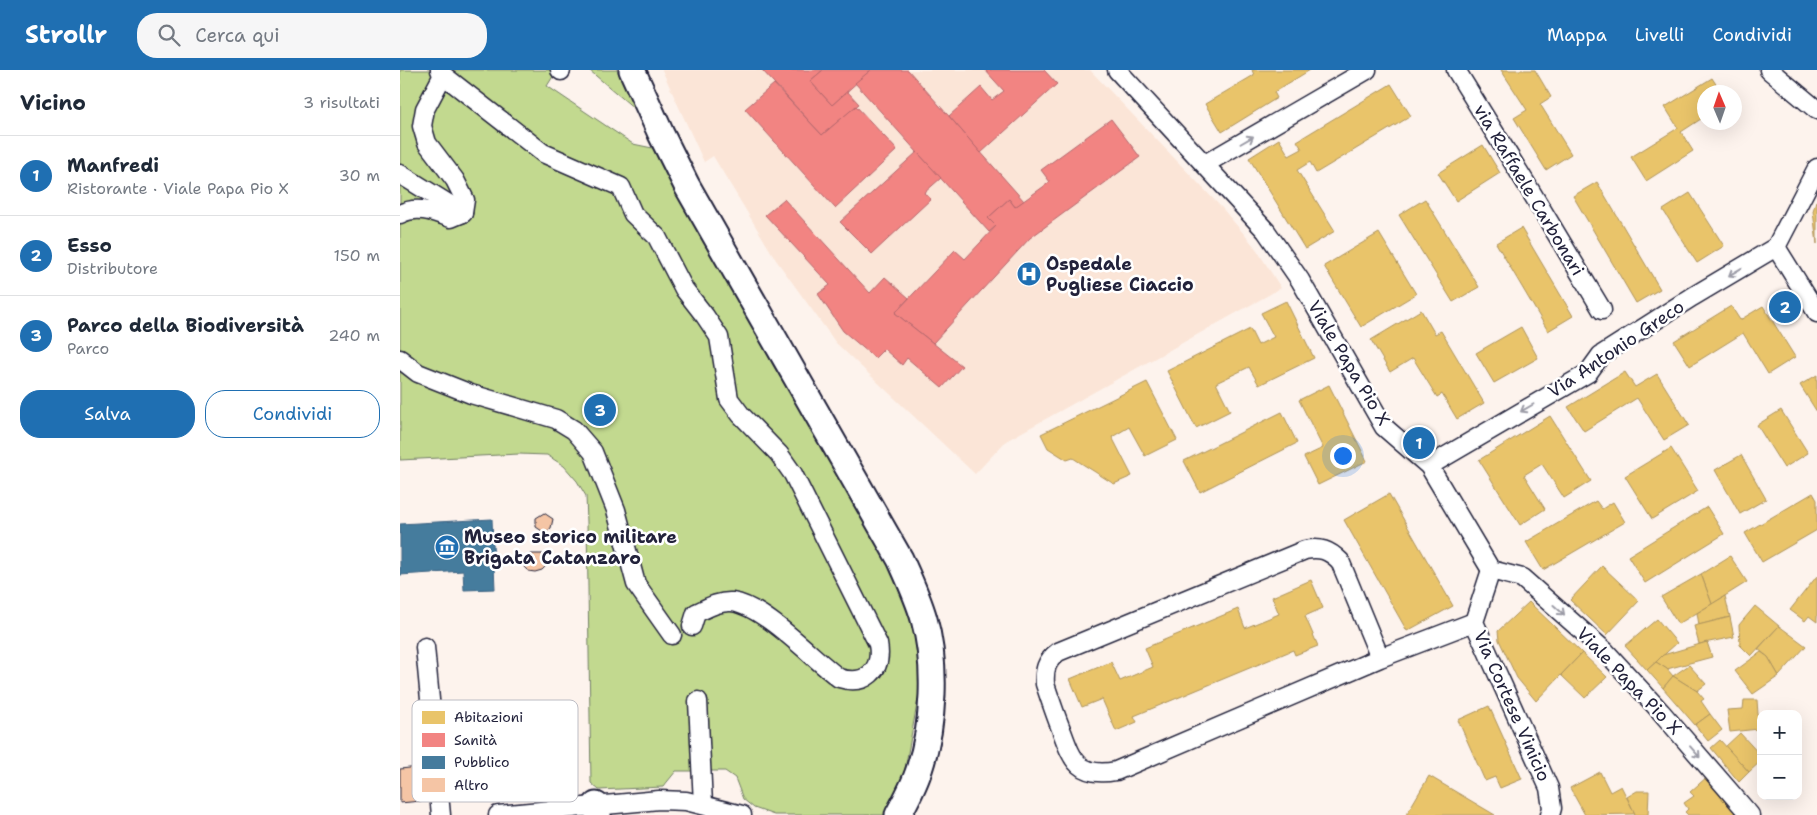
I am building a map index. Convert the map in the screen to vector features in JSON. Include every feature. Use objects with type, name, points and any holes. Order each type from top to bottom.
[{"type":"street","points":[[632,70],[687,186],[900,559],[914,590],[924,620],[930,652],[932,686],[929,718],[919,770],[898,815]]},
{"type":"street","name":"Viale Papa Pio X","points":[[1117,70],[1266,231],[1300,280],[1384,427],[1429,466],[1490,570],[1522,578],[1606,652],[1750,815]]},
{"type":"street","points":[[1205,164],[1367,70]]},
{"type":"street","name":"via Raffaele Carbonari","points":[[1456,70],[1602,310]]},
{"type":"street","points":[[1770,70],[1817,110]]},
{"type":"street","points":[[463,213],[464,200],[455,180],[427,144],[422,126],[424,109],[441,73],[543,153],[621,187],[633,214],[657,237],[684,289],[719,337],[729,399],[741,415],[779,454],[792,474],[878,644],[880,653],[874,671],[858,681],[848,681],[839,678],[762,614],[746,606],[731,602],[712,605],[696,613],[692,626]]},
{"type":"street","points":[[1817,168],[1776,246],[1817,314]]},
{"type":"street","points":[[400,174],[463,213]]},
{"type":"street","points":[[400,214],[409,209],[433,211],[451,218],[463,213]]},
{"type":"street","name":"Via Antonio Greco","points":[[1429,466],[1588,373],[1601,355],[1776,246]]},
{"type":"street","points":[[400,359],[418,373],[471,394],[556,419],[574,430],[593,452],[616,510],[636,584],[672,635]]},
{"type":"street","points":[[1380,658],[1340,561],[1333,553],[1315,548],[1305,550],[1058,652],[1050,658],[1044,675],[1045,684],[1070,756],[1082,767],[1098,772],[1116,771],[1380,658],[1474,622]]},
{"type":"street","name":"Via Cortese Vinicio","points":[[1490,570],[1474,622],[1549,788],[1552,808],[1550,815]]},
{"type":"street","points":[[425,648],[430,700]]},
{"type":"street","points":[[698,701],[703,804]]},
{"type":"street","points":[[498,815],[597,810],[659,800],[703,804],[742,815]]},
{"type":"street","points":[[440,802],[441,815]]},
{"type":"shaded area","name":"Ospedale Pugliese Ciaccio","points":[[662,70],[1090,70],[1222,208],[1255,247],[1281,288],[1006,441],[975,474],[836,343],[776,260],[713,156],[704,162]]},
{"type":"green space","points":[[400,70],[557,70],[547,86],[633,144],[657,149],[774,367],[868,522],[895,571],[914,619],[921,683],[904,774],[886,815],[774,815],[754,808],[743,799],[735,778],[725,771],[676,771],[663,787],[599,790],[591,783],[586,496],[577,481],[564,466],[547,455],[519,454],[400,460]]},
{"type":"green space","points":[[589,70],[617,70],[635,109]]},
{"type":"building: Abitazioni","points":[[1252,70],[1310,70],[1274,92],[1277,98],[1222,132],[1205,104],[1254,75]]},
{"type":"building: Abitazioni","points":[[1501,70],[1535,70],[1551,97],[1540,104],[1571,154],[1546,170],[1514,118],[1527,110]]},
{"type":"building: Abitazioni","points":[[1712,78],[1716,85],[1701,85]]},
{"type":"building: Abitazioni","points":[[1391,84],[1411,116],[1316,173],[1310,162],[1297,170],[1335,231],[1305,249],[1249,158],[1279,139],[1289,156],[1302,149],[1297,141]]},
{"type":"building: Abitazioni","points":[[1697,87],[1697,122],[1681,132],[1693,151],[1646,181],[1631,157],[1678,128],[1665,107]]},
{"type":"building: Abitazioni","points":[[1483,145],[1500,173],[1456,201],[1438,173]]},
{"type":"building: Abitazioni","points":[[1597,182],[1660,289],[1636,303],[1573,196]]},
{"type":"building: Abitazioni","points":[[1690,193],[1724,246],[1697,263],[1663,210]]},
{"type":"building: Abitazioni","points":[[1425,199],[1479,287],[1453,302],[1399,215]]},
{"type":"building: Abitazioni","points":[[1817,201],[1817,244],[1813,211]]},
{"type":"building: Abitazioni","points":[[1521,228],[1573,316],[1548,331],[1496,243]]},
{"type":"building: Abitazioni","points":[[1379,233],[1416,294],[1361,327],[1324,266]]},
{"type":"building: Abitazioni","points":[[1286,301],[1314,358],[1259,385],[1249,367],[1216,383],[1230,411],[1196,428],[1167,371],[1250,329],[1258,345],[1274,337],[1261,313]]},
{"type":"building: Abitazioni","points":[[1731,306],[1740,320],[1763,306],[1795,357],[1768,374],[1743,333],[1690,366],[1674,341]]},
{"type":"building: Abitazioni","points":[[1421,310],[1435,334],[1441,331],[1484,403],[1457,419],[1442,394],[1437,397],[1413,358],[1390,372],[1371,340]]},
{"type":"building: Abitazioni","points":[[1521,327],[1538,358],[1494,383],[1476,353]]},
{"type":"building: Abitazioni","points":[[1625,372],[1635,387],[1657,374],[1689,425],[1664,440],[1637,398],[1584,431],[1568,407]]},
{"type":"building: Abitazioni","points":[[1817,375],[1817,412],[1800,385]]},
{"type":"building: Abitazioni","points":[[1147,382],[1177,440],[1145,456],[1129,427],[1112,437],[1132,476],[1114,484],[1073,458],[1067,460],[1048,448],[1041,434]]},
{"type":"building: Abitazioni","points":[[1329,385],[1367,461],[1318,485],[1304,457],[1323,448],[1299,400]]},
{"type":"building: Abitazioni","points":[[1781,410],[1808,453],[1784,468],[1757,425]]},
{"type":"building: Abitazioni","points":[[1282,412],[1297,443],[1200,492],[1184,461]]},
{"type":"building: Abitazioni","points":[[1550,416],[1591,481],[1564,498],[1542,464],[1524,475],[1545,509],[1520,525],[1479,460]]},
{"type":"building: Abitazioni","points":[[1671,448],[1698,491],[1652,519],[1625,476]]},
{"type":"building: Abitazioni","points":[[1741,455],[1766,499],[1740,514],[1715,470]]},
{"type":"building: Abitazioni","points":[[1813,493],[1817,500],[1817,530],[1762,562],[1745,533]]},
{"type":"building: Abitazioni","points":[[1389,494],[1453,606],[1407,631],[1344,520]]},
{"type":"building: Abitazioni","points":[[1596,501],[1602,509],[1613,502],[1625,522],[1543,570],[1526,542]]},
{"type":"building: Abitazioni","points":[[1707,507],[1724,534],[1645,583],[1628,556]]},
{"type":"building: Abitazioni","points":[[1730,556],[1747,582],[1712,604],[1701,574]]},
{"type":"building: Abitazioni","points":[[1602,566],[1639,601],[1607,635],[1570,600]]},
{"type":"building: Abitazioni","points":[[1701,574],[1712,604],[1678,624],[1661,597]]},
{"type":"building: Abitazioni","points":[[1817,576],[1817,622],[1809,616],[1805,621],[1790,610]]},
{"type":"building: Abitazioni","points":[[1311,580],[1323,608],[1305,616],[1318,646],[1295,655],[1293,650],[1134,716],[1137,722],[1116,731],[1102,699],[1082,707],[1070,679],[1111,662],[1120,681],[1153,667],[1145,648],[1238,609],[1245,628],[1279,614],[1272,597]]},
{"type":"building: Abitazioni","points":[[1725,596],[1730,617],[1699,625],[1697,613]]},
{"type":"building: Abitazioni","points":[[1529,602],[1582,653],[1536,701],[1517,678],[1499,640],[1498,631]]},
{"type":"building: Abitazioni","points":[[1755,606],[1779,626],[1751,656],[1740,645],[1739,625]]},
{"type":"building: Abitazioni","points":[[1730,617],[1734,637],[1699,644],[1694,626]]},
{"type":"building: Abitazioni","points":[[1657,619],[1677,643],[1647,670],[1625,646]]},
{"type":"building: Abitazioni","points":[[1779,626],[1806,646],[1779,676],[1768,657],[1758,649]]},
{"type":"building: Abitazioni","points":[[1707,642],[1712,657],[1667,669],[1656,662],[1663,655]]},
{"type":"building: Abitazioni","points":[[1761,652],[1768,657],[1779,676],[1753,694],[1735,671]]},
{"type":"building: Abitazioni","points":[[1582,653],[1607,677],[1585,698],[1561,675]]},
{"type":"building: Abitazioni","points":[[1656,662],[1667,669],[1673,676],[1663,688],[1647,670]]},
{"type":"building: Abitazioni","points":[[1689,665],[1706,684],[1697,691],[1673,676]]},
{"type":"building: Abitazioni","points":[[1673,676],[1697,691],[1704,699],[1701,701],[1710,714],[1695,725],[1663,688]]},
{"type":"building: Abitazioni","points":[[1744,700],[1757,700],[1757,729],[1730,732],[1727,710],[1743,709]]},
{"type":"building: Abitazioni","points":[[1489,706],[1522,779],[1500,788],[1495,777],[1485,781],[1458,720]]},
{"type":"building: Abitazioni","points":[[1710,714],[1722,730],[1708,741],[1695,725]]},
{"type":"building: Abitazioni","points":[[1740,733],[1757,752],[1757,765],[1749,772],[1725,747]]},
{"type":"building: Abitazioni","points":[[1720,740],[1749,772],[1739,782],[1711,748]]},
{"type":"building: Abitazioni","points":[[1600,772],[1610,792],[1621,786],[1635,814],[1585,815],[1570,788]]},
{"type":"building: Abitazioni","points":[[1429,776],[1495,815],[1406,815]]},
{"type":"building: Abitazioni","points":[[1708,776],[1740,815],[1688,815],[1685,812],[1688,809],[1684,803],[1694,796],[1690,792]]},
{"type":"building: Abitazioni","points":[[1637,791],[1649,791],[1648,815],[1634,815],[1627,797]]},
{"type":"building: Sanità","points":[[762,70],[823,70],[810,81],[832,105],[847,91],[859,104],[822,135]]},
{"type":"building: Sanità","points":[[823,70],[871,70],[832,105],[810,81]]},
{"type":"building: Sanità","points":[[871,70],[908,70],[1024,201],[1015,207],[1009,199],[988,218],[996,226],[989,232],[855,83]]},
{"type":"building: Sanità","points":[[985,70],[1044,70],[1057,84],[981,153],[949,116],[981,87],[992,100],[1004,91]]},
{"type":"building: Sanità","points":[[774,84],[822,135],[856,106],[897,150],[835,208],[745,109]]},
{"type":"building: Sanità","points":[[1111,119],[1140,157],[1030,238],[933,343],[895,313],[955,250],[965,259],[996,226],[988,218],[1009,199],[1015,207],[1050,182],[1041,170]]},
{"type":"building: Sanità","points":[[917,152],[941,178],[924,193],[931,199],[872,254],[840,222]]},
{"type":"building: Sanità","points":[[784,199],[870,293],[885,277],[909,298],[895,313],[962,366],[942,388],[907,358],[902,365],[884,349],[875,358],[843,331],[818,294],[830,285],[765,215]]},
{"type":"building: Pubblico","name":"Museo storico militare Brigata Catanzaro","points":[[492,519],[495,589],[464,590],[463,571],[400,575],[400,524]]},
{"type":"building: Altro","points":[[544,513],[553,519],[551,528],[545,533],[536,527],[536,518]]},
{"type":"building: Altro","points":[[530,554],[543,554],[546,566],[542,570],[528,571],[524,567]]},
{"type":"building: Altro","points":[[412,768],[412,802],[400,803],[400,769]]},
{"type":"place","name":"Ospedale Pugliese Ciaccio","points":[[1029,274]]},
{"type":"place","name":"Esso","points":[[1785,307]]},
{"type":"place","name":"Parco della Biodiversità","points":[[600,410]]},
{"type":"place","name":"Manfredi","points":[[1419,443]]},
{"type":"place","name":"Museo storico militare Brigata Catanzaro","points":[[447,547]]}]
